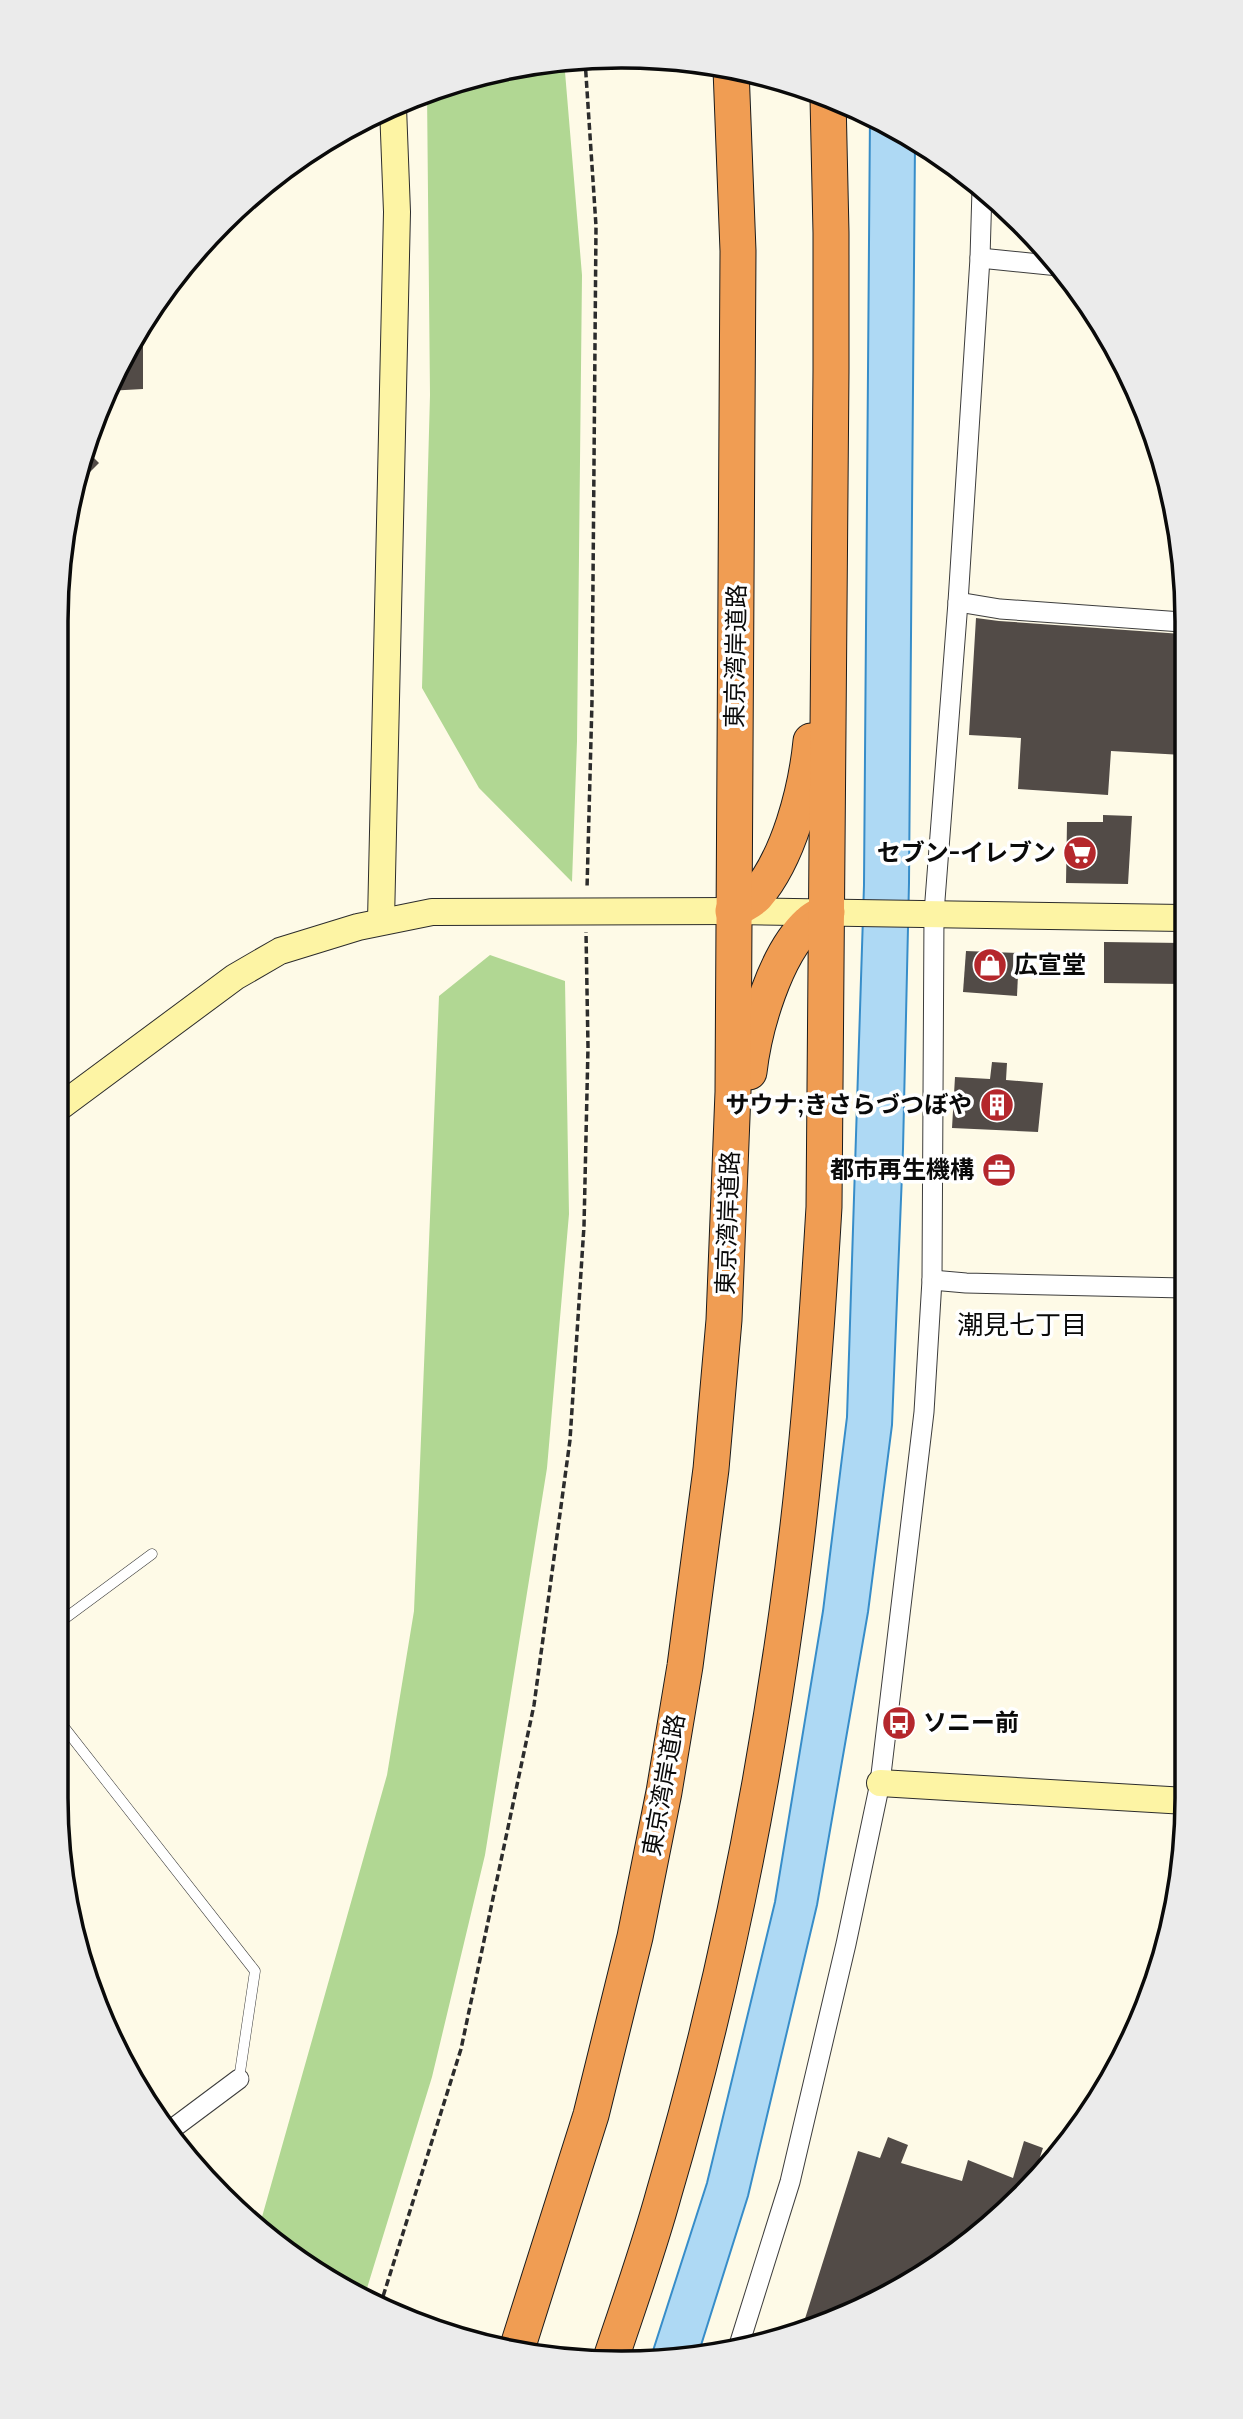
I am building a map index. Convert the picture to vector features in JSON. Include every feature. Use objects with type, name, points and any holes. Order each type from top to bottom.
[{"type":"highway","name":"東京湾岸道路","points":[[519,2341],[591,2115],[635,1937],[685,1666],[709,1483],[724,1320],[733,1092],[738,251],[732,80]]},
{"type":"highway","points":[[614,2351],[664,2193],[724,1958],[755,1808],[785,1626],[803,1475],[824,1208],[831,233],[828,108]]},
{"type":"highway","points":[[733,911],[754,898],[766,880],[789,834],[800,803],[810,751],[829,567]]},
{"type":"highway","points":[[728,1250],[756,1029],[782,960],[810,921],[827,912]]},
{"type":"street","points":[[382,921],[397,240],[393,118]]},
{"type":"street","points":[[741,2337],[790,2182],[846,1944],[880,1783],[924,1412],[932,1280],[934,913],[958,602],[982,202]]},
{"type":"street","points":[[980,258],[1043,264]]},
{"type":"street","points":[[958,602],[1000,610],[1175,622]]},
{"type":"street","points":[[68,1101],[235,977],[280,951],[330,934],[432,912],[733,911],[1175,918]]},
{"type":"street","points":[[932,1280],[1175,1288]]},
{"type":"street","points":[[880,1783],[1175,1800]]},
{"type":"street","points":[[177,2126],[239,2079]]},
{"type":"lane","points":[[68,1616],[152,1554]]},
{"type":"lane","points":[[68,1732],[255,1971],[239,2079]]},
{"type":"path","points":[[383,2297],[461,2049],[534,1704],[570,1440],[584,1226],[588,1047],[586,912],[592,701],[596,226],[586,69]]},
{"type":"green space","points":[[565,71],[582,275],[577,741],[572,882],[479,788],[422,688],[430,395],[427,104],[478,87]]},
{"type":"green space","points":[[490,955],[565,981],[569,1214],[547,1468],[485,1855],[432,2077],[367,2289],[314,2258],[262,2217],[387,1775],[414,1611],[439,996]]},
{"type":"water","points":[[870,127],[915,152],[909,883],[903,1149],[892,1425],[868,1612],[817,1905],[748,2196],[701,2345],[653,2350],[707,2183],[775,1902],[823,1611],[847,1417],[864,885]]},
{"type":"building","points":[[143,343],[143,389],[119,390]]},
{"type":"building","points":[[94,458],[99,463],[88,474]]},
{"type":"building","points":[[976,618],[1175,634],[1175,755],[1111,751],[1108,795],[1018,789],[1021,738],[969,735]]},
{"type":"building","points":[[1103,815],[1132,816],[1128,884],[1066,883],[1067,822],[1103,822]]},
{"type":"building","points":[[1104,942],[1175,943],[1175,984],[1104,983]]},
{"type":"building","points":[[966,951],[1019,953],[1017,996],[963,992]]},
{"type":"building","name":"サウナ;きさらづつぼや","points":[[992,1062],[1007,1063],[1006,1080],[1043,1083],[1038,1132],[952,1128],[955,1077],[990,1079]]},
{"type":"building","points":[[888,2137],[908,2145],[901,2163],[962,2181],[968,2160],[1013,2178],[1024,2141],[1043,2148],[1039,2159],[1013,2189],[929,2258],[866,2294],[805,2319],[858,2151],[880,2158]]},
{"type":"place","name":"セブン-イレブン","points":[[1080,853]]},
{"type":"place","name":"広宣堂","points":[[990,965]]},
{"type":"place","name":"サウナ;きさらづつぼや","points":[[997,1105]]},
{"type":"place","name":"都市再生機構","points":[[999,1170]]},
{"type":"place","name":"ソニー前","points":[[899,1723]]},
{"type":"district","name":"潮見七丁目","points":[[1022,1325]]}]
